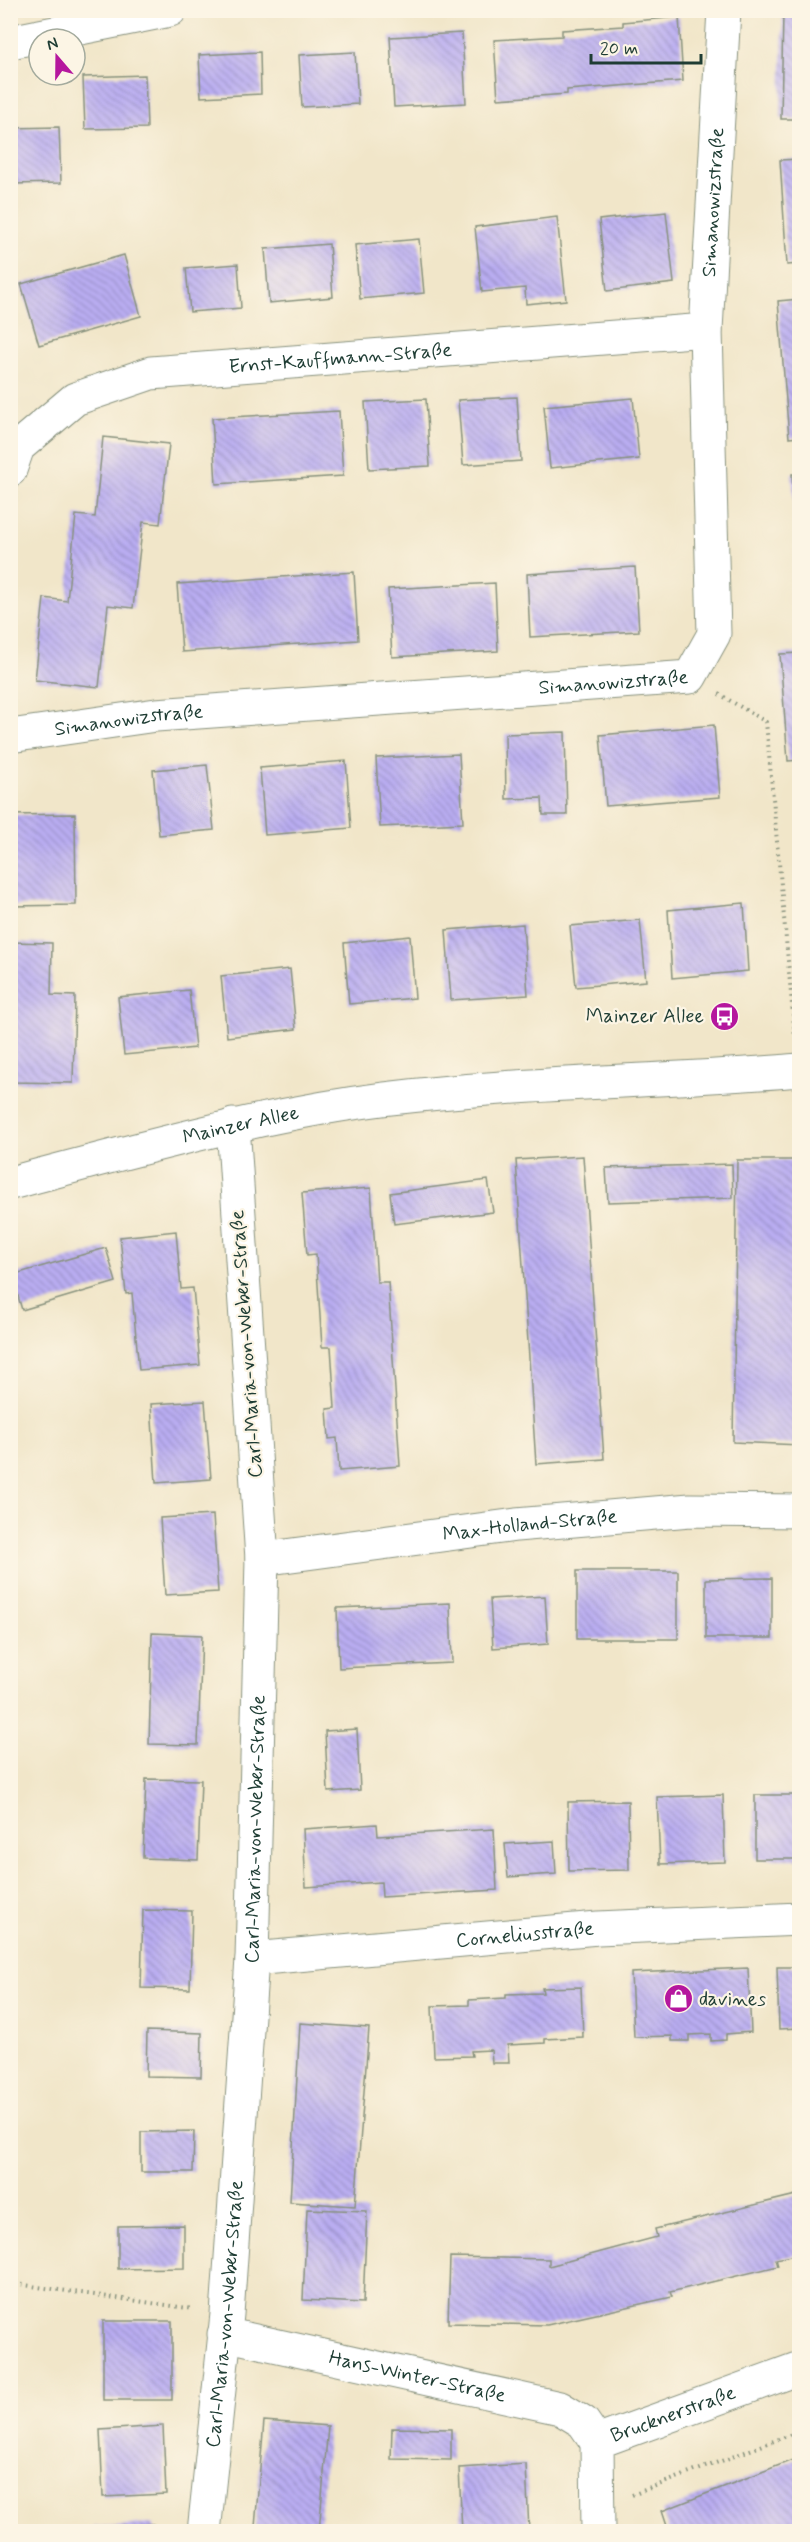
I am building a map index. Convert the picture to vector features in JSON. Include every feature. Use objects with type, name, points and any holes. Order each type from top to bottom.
[{"type":"street","points":[[10,42],[170,10]]},
{"type":"street","name":"Simanowizstraße","points":[[10,736],[156,714],[690,677],[714,634],[706,330],[724,10]]},
{"type":"street","name":"Ernst-Kauffmann-Straße","points":[[10,470],[18,447],[75,399],[151,373],[706,330]]},
{"type":"street","name":"Mainzer Allee","points":[[10,1183],[233,1125],[382,1099],[542,1086],[700,1078],[799,1070]]},
{"type":"street","name":"Carl-Maria-von-Weber-Straße","points":[[204,2532],[226,2324],[252,1959],[262,1559],[233,1125]]},
{"type":"street","name":"Max-Holland-Straße","points":[[262,1559],[516,1525],[690,1510],[800,1511]]},
{"type":"street","name":"Corneliusstraße","points":[[252,1959],[598,1928],[800,1919]]},
{"type":"street","name":"Hans-Winter-Straße","points":[[226,2324],[560,2408],[583,2422],[597,2442]]},
{"type":"street","name":"Brucknerstraße","points":[[598,2519],[597,2442],[800,2368]]},
{"type":"path","points":[[690,677],[766,722],[799,1070]]},
{"type":"path","points":[[10,2283],[226,2324]]},
{"type":"path","points":[[598,2519],[800,2432]]},
{"type":"building","points":[[783,13],[800,13],[800,119],[781,119]]},
{"type":"building","points":[[679,17],[683,81],[567,90],[567,94],[498,99],[494,40],[562,36],[562,30],[623,26],[623,22]]},
{"type":"building","points":[[462,33],[466,103],[394,107],[390,37]]},
{"type":"building","points":[[260,52],[261,94],[201,97],[199,55]]},
{"type":"building","points":[[355,52],[358,104],[302,107],[299,55]]},
{"type":"building","points":[[145,75],[147,128],[85,129],[83,87],[87,87],[87,77]]},
{"type":"building","points":[[59,127],[61,183],[10,184],[10,128]]},
{"type":"building","points":[[800,159],[800,264],[787,265],[780,160]]},
{"type":"building","points":[[666,212],[674,283],[607,291],[599,220]]},
{"type":"building","points":[[557,217],[566,300],[526,304],[525,288],[482,292],[475,227]]},
{"type":"building","points":[[419,239],[424,293],[360,299],[355,245]]},
{"type":"building","points":[[329,244],[333,297],[269,303],[265,249]]},
{"type":"building","points":[[124,255],[141,316],[39,345],[21,284]]},
{"type":"building","points":[[238,264],[241,308],[190,312],[186,268]]},
{"type":"building","points":[[800,299],[800,437],[789,438],[778,301]]},
{"type":"building","points":[[517,397],[521,461],[463,465],[458,400]]},
{"type":"building","points":[[633,398],[639,459],[550,468],[544,406]]},
{"type":"building","points":[[426,399],[430,466],[369,469],[365,402]]},
{"type":"building","points":[[339,411],[343,476],[216,484],[212,418]]},
{"type":"building","points":[[103,437],[169,444],[160,524],[143,522],[133,608],[108,605],[99,687],[35,680],[44,598],[67,601],[76,515],[95,517]]},
{"type":"building","points":[[792,474],[800,474],[800,550],[798,550]]},
{"type":"building","points":[[635,567],[639,631],[530,637],[527,574]]},
{"type":"building","points":[[354,572],[358,640],[182,652],[177,584]]},
{"type":"building","points":[[495,583],[498,651],[392,657],[388,589]]},
{"type":"building","points":[[800,653],[800,760],[788,761],[780,654]]},
{"type":"building","points":[[714,725],[720,797],[606,806],[600,735]]},
{"type":"building","points":[[565,732],[567,815],[543,815],[542,798],[506,799],[505,734]]},
{"type":"building","points":[[459,754],[463,823],[380,827],[376,758]]},
{"type":"building","points":[[346,761],[351,828],[265,835],[260,768]]},
{"type":"building","points":[[207,765],[214,830],[159,835],[153,770]]},
{"type":"building","points":[[75,814],[76,905],[10,906],[10,815]]},
{"type":"building","points":[[744,903],[748,971],[672,978],[668,910]]},
{"type":"building","points":[[640,920],[646,981],[576,987],[570,926]]},
{"type":"building","points":[[523,924],[528,995],[451,1000],[446,930]]},
{"type":"building","points":[[410,936],[415,998],[349,1004],[344,943]]},
{"type":"building","points":[[10,942],[52,943],[51,995],[75,996],[73,1083],[10,1082]]},
{"type":"building","points":[[290,969],[296,1029],[227,1037],[221,976]]},
{"type":"building","points":[[189,990],[195,1048],[124,1055],[118,997]]},
{"type":"building","points":[[583,1156],[604,1459],[536,1464],[516,1160]]},
{"type":"building","points":[[737,1160],[800,1160],[800,1445],[733,1442]]},
{"type":"building","points":[[732,1164],[733,1198],[608,1202],[606,1168]]},
{"type":"building","points":[[488,1180],[493,1212],[394,1224],[390,1193]]},
{"type":"building","points":[[371,1188],[377,1282],[388,1282],[400,1466],[339,1471],[337,1438],[329,1439],[327,1409],[335,1408],[331,1347],[322,1347],[316,1254],[307,1255],[302,1193]]},
{"type":"building","points":[[176,1231],[181,1289],[193,1288],[200,1365],[139,1370],[132,1293],[126,1294],[120,1237]]},
{"type":"building","points":[[106,1248],[116,1282],[22,1310],[12,1275]]},
{"type":"building","points":[[205,1401],[211,1479],[156,1483],[151,1404]]},
{"type":"building","points":[[213,1515],[218,1592],[165,1595],[160,1518]]},
{"type":"building","points":[[577,1571],[678,1571],[678,1639],[577,1639]]},
{"type":"building","points":[[772,1578],[772,1638],[706,1638],[706,1579]]},
{"type":"building","points":[[545,1596],[548,1644],[493,1648],[490,1599]]},
{"type":"building","points":[[450,1603],[452,1663],[339,1668],[337,1608]]},
{"type":"building","points":[[152,1633],[202,1635],[198,1745],[149,1744]]},
{"type":"building","points":[[357,1729],[360,1790],[328,1792],[325,1731]]},
{"type":"building","points":[[146,1779],[201,1780],[198,1860],[143,1858]]},
{"type":"building","points":[[723,1795],[725,1862],[660,1864],[657,1797]]},
{"type":"building","points":[[755,1795],[800,1795],[800,1859],[755,1859]]},
{"type":"building","points":[[628,1801],[629,1870],[569,1871],[568,1802]]},
{"type":"building","points":[[377,1824],[378,1836],[494,1829],[497,1890],[382,1897],[381,1882],[306,1887],[303,1829]]},
{"type":"building","points":[[554,1841],[556,1874],[508,1877],[505,1844]]},
{"type":"building","points":[[143,1910],[192,1911],[190,1989],[141,1988]]},
{"type":"building","points":[[777,1967],[800,1967],[800,2028],[779,2029]]},
{"type":"building","points":[[748,1968],[751,2032],[726,2034],[726,2040],[711,2041],[711,2034],[689,2035],[689,2041],[672,2041],[672,2036],[634,2037],[631,1973]]},
{"type":"building","points":[[581,1987],[583,2037],[545,2039],[545,2043],[508,2045],[509,2063],[492,2063],[491,2050],[471,2051],[472,2056],[434,2057],[432,2006],[469,2005],[469,2000],[506,1998],[506,1994],[543,1993],[542,1988]]},
{"type":"building","points":[[300,2023],[369,2028],[355,2206],[290,2202]]},
{"type":"building","points":[[147,2031],[202,2033],[201,2077],[146,2076]]},
{"type":"building","points":[[194,2131],[193,2172],[141,2172],[141,2132]]},
{"type":"building","points":[[800,2194],[800,2254],[776,2259],[778,2266],[670,2292],[672,2297],[547,2325],[448,2323],[450,2257],[549,2259],[549,2266],[657,2237],[655,2229]]},
{"type":"building","points":[[307,2209],[367,2211],[363,2303],[303,2300]]},
{"type":"building","points":[[184,2225],[184,2268],[118,2269],[118,2226]]},
{"type":"building","points":[[103,2321],[172,2321],[172,2400],[103,2400]]},
{"type":"building","points":[[264,2421],[328,2426],[319,2532],[255,2527]]},
{"type":"building","points":[[163,2426],[166,2494],[103,2497],[100,2430]]},
{"type":"building","points":[[392,2428],[451,2429],[451,2460],[391,2459]]},
{"type":"building","points":[[800,2457],[800,2528],[791,2532],[669,2532],[662,2511]]},
{"type":"building","points":[[526,2464],[529,2532],[462,2532],[459,2468]]},
{"type":"building","points":[[153,2524],[154,2532],[93,2532],[93,2527]]},
{"type":"place","name":"Mainzer Allee","points":[[725,1016]]},
{"type":"place","name":"davines","points":[[678,1999]]}]
